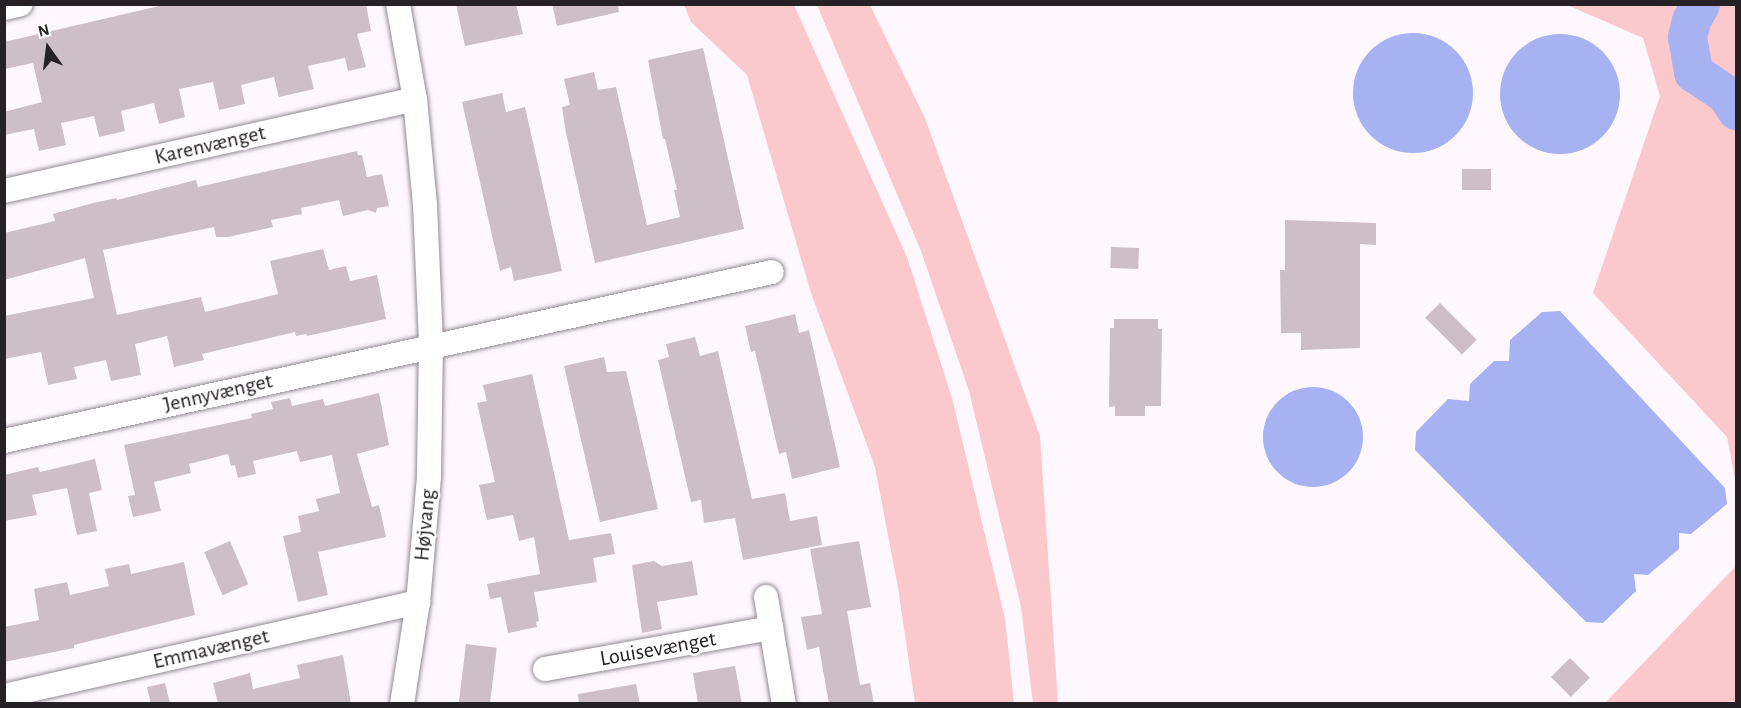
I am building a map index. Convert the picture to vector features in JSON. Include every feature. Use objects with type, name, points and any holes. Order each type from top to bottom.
[{"type":"street","points":[[4,8],[21,4]]},
{"type":"street","name":"Højvang","points":[[398,4],[415,99],[425,204],[431,345],[429,477],[418,602],[402,704]]},
{"type":"street","name":"Karenvænget","points":[[4,191],[415,99]]},
{"type":"street","points":[[431,345],[772,272]]},
{"type":"street","name":"Jennyvænget","points":[[4,441],[431,345]]},
{"type":"street","points":[[766,597],[784,704]]},
{"type":"street","name":"Emmavænget","points":[[4,696],[418,602]]},
{"type":"street","name":"Louisevænget","points":[[545,669],[771,628]]},
{"type":"shaded area","points":[[684,5],[794,5],[907,257],[952,398],[1005,618],[1014,703],[915,703],[898,588],[875,467],[811,293],[747,75],[691,22]]},
{"type":"shaded area","points":[[817,5],[870,5],[925,118],[1040,436],[1058,703],[1033,703],[1021,607],[969,391],[921,251]]},
{"type":"shaded area","points":[[1567,5],[1736,5],[1736,484],[1727,437],[1593,293],[1660,96],[1643,38]]},
{"type":"shaded area","points":[[1736,566],[1736,703],[1605,703]]},
{"type":"water","points":[[1413,33],[1436,38],[1455,51],[1468,70],[1473,93],[1468,116],[1455,135],[1436,148],[1413,153],[1390,148],[1371,135],[1358,116],[1353,93],[1358,70],[1371,51],[1390,38]]},
{"type":"water","points":[[1560,34],[1583,39],[1602,52],[1615,71],[1620,94],[1615,117],[1602,136],[1583,149],[1560,154],[1537,149],[1518,136],[1505,117],[1500,94],[1505,71],[1518,52],[1537,39]]},
{"type":"water","points":[[1560,311],[1725,488],[1727,504],[1691,534],[1679,533],[1679,549],[1648,575],[1634,574],[1636,591],[1603,623],[1586,622],[1415,450],[1416,432],[1448,399],[1469,401],[1470,384],[1494,361],[1509,361],[1510,340],[1542,312]]},
{"type":"water","points":[[1313,387],[1341,395],[1355,409],[1363,437],[1355,465],[1341,479],[1313,487],[1285,479],[1271,465],[1263,437],[1271,409],[1285,395]]},
{"type":"building","points":[[168,4],[366,4],[371,31],[357,34],[366,67],[348,71],[345,58],[308,66],[314,89],[279,97],[274,77],[241,85],[245,104],[219,110],[213,82],[179,89],[185,117],[159,124],[154,103],[121,111],[125,131],[99,137],[94,116],[61,123],[66,145],[39,151],[34,129],[4,135],[4,112],[42,102],[33,63],[4,69],[4,42]]},
{"type":"building","points":[[456,4],[516,4],[523,34],[465,46]]},
{"type":"building","points":[[552,4],[618,4],[619,12],[557,26]]},
{"type":"building","points":[[703,48],[744,229],[595,263],[566,133],[562,107],[570,105],[564,79],[594,72],[598,90],[616,87],[647,225],[680,217],[674,190],[677,190],[665,139],[663,139],[648,60]]},
{"type":"building","points":[[502,93],[506,112],[525,107],[562,271],[514,281],[511,267],[500,271],[462,102]]},
{"type":"building","points":[[357,151],[358,155],[362,155],[367,177],[382,174],[389,206],[377,208],[376,213],[368,210],[343,216],[339,200],[301,208],[302,214],[271,220],[273,227],[228,237],[216,237],[214,227],[103,250],[117,315],[201,297],[205,312],[278,294],[270,261],[323,249],[329,270],[346,266],[350,281],[377,275],[386,319],[307,336],[306,334],[296,336],[295,332],[202,354],[204,360],[174,367],[167,336],[135,344],[141,375],[111,381],[106,360],[74,367],[77,379],[48,385],[41,352],[4,359],[4,316],[94,298],[85,258],[4,280],[4,233],[55,221],[53,214],[93,203],[116,198],[117,200],[196,180],[198,187]]},
{"type":"building","points":[[1462,169],[1491,169],[1491,190],[1462,190]]},
{"type":"building","points":[[1285,220],[1376,223],[1376,245],[1360,244],[1360,348],[1301,350],[1301,333],[1281,333],[1280,270],[1285,270]]},
{"type":"building","points":[[1111,247],[1139,248],[1138,269],[1110,268]]},
{"type":"building","points":[[1440,303],[1477,340],[1462,355],[1425,318]]},
{"type":"building","points":[[795,314],[799,333],[809,330],[840,467],[792,479],[786,452],[779,454],[755,351],[751,352],[745,326]]},
{"type":"building","points":[[1114,319],[1158,319],[1158,329],[1162,329],[1161,406],[1145,406],[1145,416],[1115,416],[1115,406],[1109,407],[1110,328],[1114,328]]},
{"type":"building","points":[[695,337],[700,356],[718,351],[752,499],[785,493],[790,521],[817,516],[822,545],[743,560],[735,518],[704,523],[701,500],[691,502],[658,360],[669,357],[666,344]]},
{"type":"building","points":[[604,357],[607,372],[626,371],[658,509],[600,522],[564,366]]},
{"type":"building","points":[[532,374],[569,540],[611,533],[615,554],[593,558],[597,582],[534,592],[539,621],[536,622],[537,627],[508,633],[501,597],[490,599],[487,584],[540,574],[534,537],[519,541],[513,515],[487,520],[479,485],[495,482],[477,403],[487,401],[483,385]]},
{"type":"building","points":[[379,393],[389,445],[357,454],[372,507],[379,505],[386,537],[318,552],[328,595],[298,602],[283,536],[301,532],[298,516],[319,511],[316,499],[340,493],[332,455],[300,462],[297,451],[253,461],[256,474],[238,478],[235,465],[231,466],[228,454],[189,464],[191,473],[154,482],[161,511],[133,517],[128,496],[135,495],[124,445],[252,418],[251,414],[273,409],[271,402],[290,398],[292,406],[323,399],[325,406]]},
{"type":"building","points":[[95,459],[102,490],[89,493],[97,531],[77,535],[67,488],[32,495],[37,515],[4,521],[4,475],[38,467],[40,472]]},
{"type":"building","points":[[230,541],[248,584],[223,595],[204,552]]},
{"type":"building","points":[[859,541],[871,607],[847,611],[860,685],[870,683],[874,704],[829,704],[819,647],[807,650],[801,617],[822,614],[810,549]]},
{"type":"building","points":[[654,561],[662,566],[692,561],[698,595],[657,602],[662,629],[642,633],[632,565]]},
{"type":"building","points":[[184,562],[195,615],[74,645],[74,648],[4,662],[4,627],[39,620],[34,589],[67,582],[70,595],[109,586],[105,569],[129,564],[131,574]]},
{"type":"building","points":[[466,644],[497,648],[490,704],[459,704]]},
{"type":"building","points":[[343,655],[351,704],[218,704],[213,683],[250,673],[253,689],[300,678],[297,665]]},
{"type":"building","points":[[1570,658],[1590,678],[1571,697],[1551,677]]},
{"type":"building","points":[[735,666],[742,704],[698,704],[693,673]]},
{"type":"building","points":[[165,683],[170,704],[151,704],[147,687]]},
{"type":"building","points":[[636,684],[640,704],[579,704],[578,694]]},
{"type":"waterway","points":[[1700,4],[1691,20],[1687,37],[1693,72],[1726,94],[1736,110]]}]
